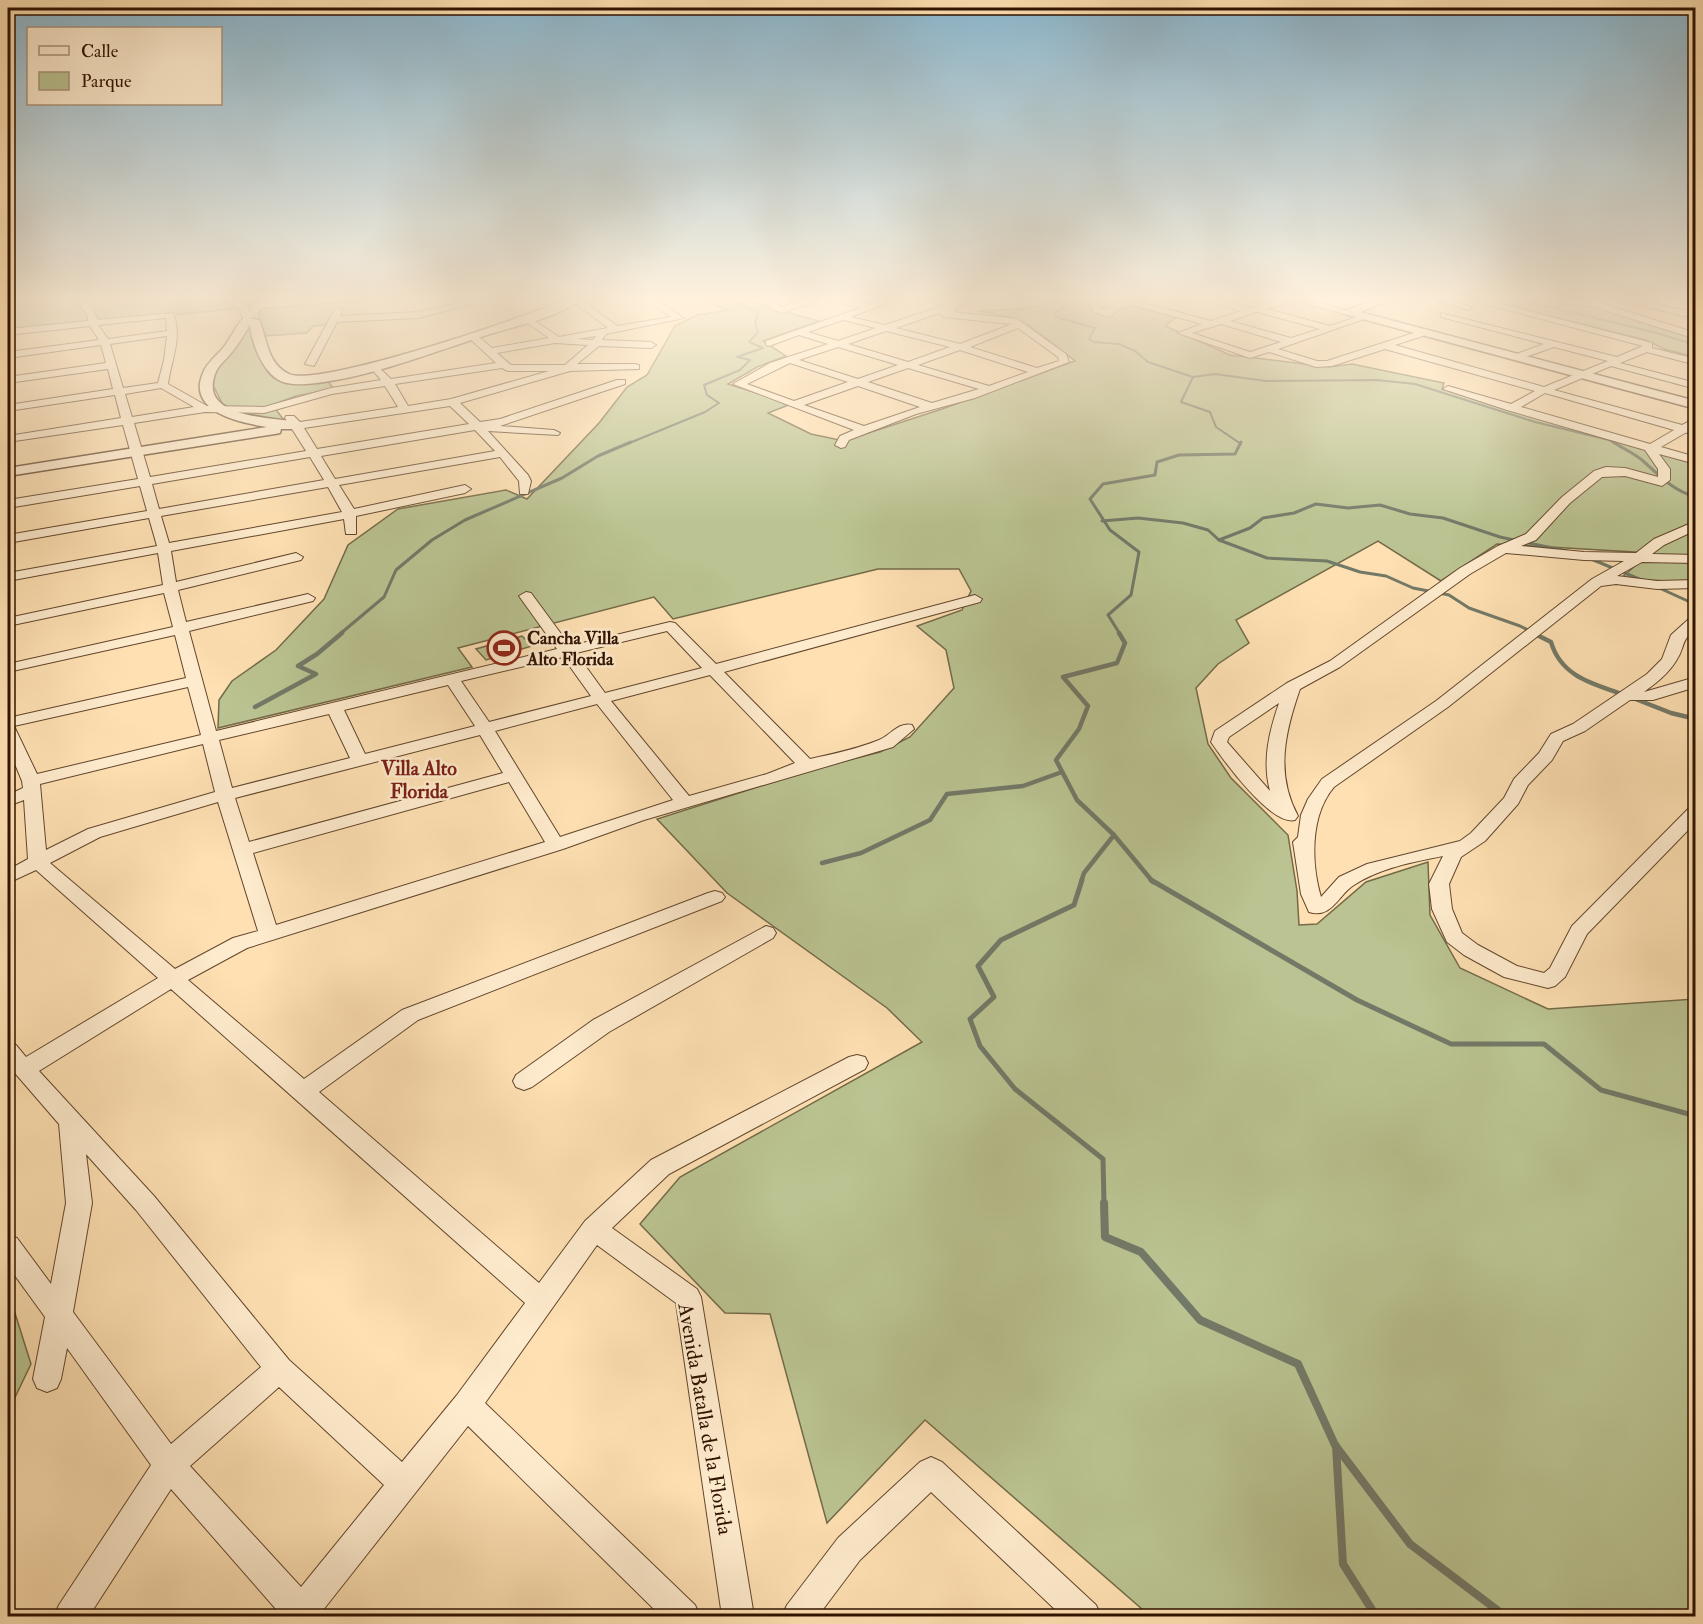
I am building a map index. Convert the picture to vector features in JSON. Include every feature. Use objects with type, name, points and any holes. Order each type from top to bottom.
[{"type":"street","points":[[8,380],[58,373]]},
{"type":"street","points":[[114,373],[164,548],[170,588],[225,795],[269,934]]},
{"type":"street","points":[[163,385],[164,373]]},
{"type":"street","points":[[208,373],[206,390],[212,408]]},
{"type":"street","points":[[277,373],[289,379],[316,379],[347,373]]},
{"type":"street","points":[[380,373],[405,410]]},
{"type":"street","points":[[8,439],[212,408],[254,410],[279,406],[312,394],[446,373]]},
{"type":"street","points":[[8,472],[452,402],[553,373]]},
{"type":"street","points":[[762,373],[738,384],[864,430]]},
{"type":"street","points":[[830,373],[934,407]]},
{"type":"street","points":[[796,404],[889,373]]},
{"type":"street","points":[[934,373],[989,389]]},
{"type":"street","points":[[841,445],[844,438],[864,430],[989,389],[1030,373]]},
{"type":"street","points":[[1689,431],[1483,373],[1448,389],[1695,461]]},
{"type":"street","points":[[1577,373],[1695,405]]},
{"type":"street","points":[[1510,408],[1544,390],[1590,373]]},
{"type":"street","points":[[1646,373],[1695,386]]},
{"type":"street","points":[[1649,374],[1653,373]]},
{"type":"street","points":[[8,504],[502,422],[621,382]]},
{"type":"street","points":[[8,408],[163,385],[222,412],[261,422],[297,426]]},
{"type":"street","points":[[452,402],[475,427],[494,442],[522,474],[525,481],[524,490]]},
{"type":"street","points":[[279,406],[297,426],[350,514],[351,531]]},
{"type":"street","points":[[1650,449],[1689,431],[1695,421]]},
{"type":"street","points":[[475,427],[521,433],[554,434]]},
{"type":"street","points":[[1289,816],[1260,792],[1219,742],[1221,735],[1293,686],[1335,664],[1465,571],[1503,549],[1531,537],[1566,500],[1598,474],[1606,471],[1625,472],[1662,482],[1664,469],[1650,449]]},
{"type":"street","points":[[8,539],[502,453]]},
{"type":"street","points":[[8,578],[350,514],[465,489]]},
{"type":"street","points":[[1305,852],[1313,804],[1328,783],[1442,704],[1597,582],[1639,558],[1659,542],[1695,525]]},
{"type":"street","points":[[1503,549],[1584,556],[1695,559]]},
{"type":"street","points":[[8,622],[170,588],[296,557]]},
{"type":"street","points":[[1597,582],[1616,580],[1657,585],[1695,584]]},
{"type":"street","points":[[525,596],[600,699],[684,802]]},
{"type":"street","points":[[8,668],[308,598]]},
{"type":"street","points":[[8,877],[94,833],[225,795],[814,645],[955,600],[975,599]]},
{"type":"street","points":[[1695,620],[1676,638],[1676,649],[1652,679],[1574,733],[1557,738],[1546,756],[1520,783],[1512,800],[1478,837],[1454,854],[1439,884],[1442,909],[1454,937],[1471,950],[1511,972],[1548,981],[1558,972],[1579,931],[1695,811]]},
{"type":"street","points":[[8,801],[31,785],[209,737],[670,626],[806,765]]},
{"type":"street","points":[[451,678],[556,844]]},
{"type":"street","points":[[8,723],[194,681]]},
{"type":"street","points":[[1626,695],[1650,698],[1671,688],[1695,682]]},
{"type":"street","points":[[1293,686],[1274,755],[1274,779],[1280,799],[1298,828],[1305,852],[1310,899],[1316,908],[1325,905],[1343,883],[1373,868],[1467,844]]},
{"type":"street","points":[[334,707],[360,761]]},
{"type":"street","points":[[8,729],[31,785],[38,862],[542,1302]]},
{"type":"street","points":[[404,1484],[279,1369],[145,1203],[16,1060],[240,943],[684,802],[773,778],[806,765],[876,747],[906,729]]},
{"type":"street","points":[[242,850],[514,775]]},
{"type":"street","points":[[303,1091],[410,1015],[715,897]]},
{"type":"street","points":[[524,1081],[601,1026],[766,933]]},
{"type":"street","points":[[8,1246],[169,1465],[302,1615],[467,1405],[594,1229],[660,1167],[857,1063]]},
{"type":"street","points":[[47,1379],[79,1203],[70,1121]]},
{"type":"street","name":"Avenida Batalla de la Florida","points":[[594,1229],[688,1297],[738,1617]]},
{"type":"street","points":[[70,1617],[169,1465],[279,1369]]},
{"type":"street","points":[[467,1405],[684,1617]]},
{"type":"street","points":[[798,1617],[849,1549],[931,1472],[1085,1617]]},
{"type":"green space","points":[[215,373],[269,373],[279,381],[291,383],[327,380],[334,389],[296,396],[277,403],[277,411],[287,424],[236,413],[222,403],[213,385]]},
{"type":"green space","points":[[648,373],[747,373],[728,384],[791,404],[768,413],[811,434],[844,441],[1042,373],[1395,373],[1444,383],[1442,389],[1695,464],[1695,582],[1620,579],[1650,553],[1497,544],[1441,581],[1378,541],[1236,620],[1249,643],[1218,664],[1196,688],[1208,744],[1231,778],[1288,835],[1297,891],[1299,925],[1317,924],[1366,882],[1428,862],[1430,915],[1460,968],[1548,1009],[1695,999],[1695,1616],[1150,1616],[925,1420],[827,1523],[770,1314],[725,1313],[640,1224],[680,1177],[922,1042],[887,1008],[727,893],[657,819],[821,767],[880,752],[910,737],[954,688],[946,650],[917,626],[962,610],[971,591],[959,569],[878,569],[673,619],[654,597],[458,648],[472,667],[218,728],[219,700],[232,681],[276,650],[324,599],[348,545],[398,509],[506,490],[527,499],[599,423],[627,387]]},
{"type":"green space","name":"Cancha Villa Alto Florida","points":[[522,636],[532,646],[486,660],[476,649]]},
{"type":"green space","points":[[8,1291],[31,1364],[8,1412]]},
{"type":"waterway","points":[[627,444],[705,412],[719,403],[707,395],[704,385],[733,373]]},
{"type":"waterway","points":[[1180,373],[1193,377]]},
{"type":"waterway","points":[[1193,377],[1215,374],[1266,381],[1377,380],[1415,384],[1535,422],[1609,440],[1616,444]]},
{"type":"waterway","points":[[1193,377],[1181,402],[1210,412],[1216,427],[1240,443]]},
{"type":"waterway","points":[[340,634],[384,597],[396,570],[432,540],[465,520],[562,478],[598,456],[631,442]]},
{"type":"waterway","points":[[1613,442],[1639,457],[1673,486],[1696,497]]},
{"type":"waterway","points":[[1104,521],[1090,499],[1103,484],[1155,475],[1157,462],[1179,455],[1235,454],[1240,443]]},
{"type":"waterway","points":[[1219,540],[1250,528],[1263,518],[1294,513],[1316,504],[1348,508],[1380,505],[1410,514],[1443,518],[1500,537],[1572,552]]},
{"type":"waterway","points":[[1104,521],[1138,518],[1183,523],[1208,530],[1219,540]]},
{"type":"waterway","points":[[1104,521],[1110,530],[1139,552],[1131,595],[1108,615],[1120,634]]},
{"type":"waterway","points":[[1219,540],[1267,558],[1327,561],[1360,572],[1386,576],[1413,588],[1449,595],[1469,608],[1536,634]]},
{"type":"waterway","points":[[1591,559],[1644,581]]},
{"type":"waterway","points":[[1657,587],[1690,602]]},
{"type":"waterway","points":[[255,707],[316,674],[298,666],[317,654],[342,633]]},
{"type":"waterway","points":[[1114,835],[1077,800],[1056,760],[1079,729],[1088,706],[1063,677],[1117,663],[1125,643],[1119,633]]},
{"type":"waterway","points":[[1533,633],[1551,642],[1562,664],[1580,678],[1625,695]]},
{"type":"waterway","points":[[1633,698],[1671,713],[1696,719]]},
{"type":"waterway","points":[[822,863],[861,853],[930,820],[947,794],[1023,786],[1062,772]]},
{"type":"waterway","points":[[1081,882],[1084,873],[1114,835]]},
{"type":"waterway","points":[[1114,835],[1152,880]]},
{"type":"waterway","points":[[1082,880],[1074,905],[1001,940],[978,966],[994,997],[970,1019],[980,1046],[1015,1089],[1103,1159],[1104,1204]]},
{"type":"waterway","points":[[1152,880],[1357,1000],[1451,1044],[1544,1044],[1601,1090],[1696,1116]]},
{"type":"waterway","points":[[1104,1203],[1105,1237],[1141,1252],[1200,1320],[1298,1364],[1336,1446]]},
{"type":"waterway","points":[[1336,1446],[1410,1544],[1505,1616]]},
{"type":"waterway","points":[[1336,1446],[1343,1564],[1376,1616]]},
{"type":"place","name":"Cancha Villa Alto Florida","points":[[504,648]]},
{"type":"district","name":"Villa Alto Florida","points":[[419,780]]}]
